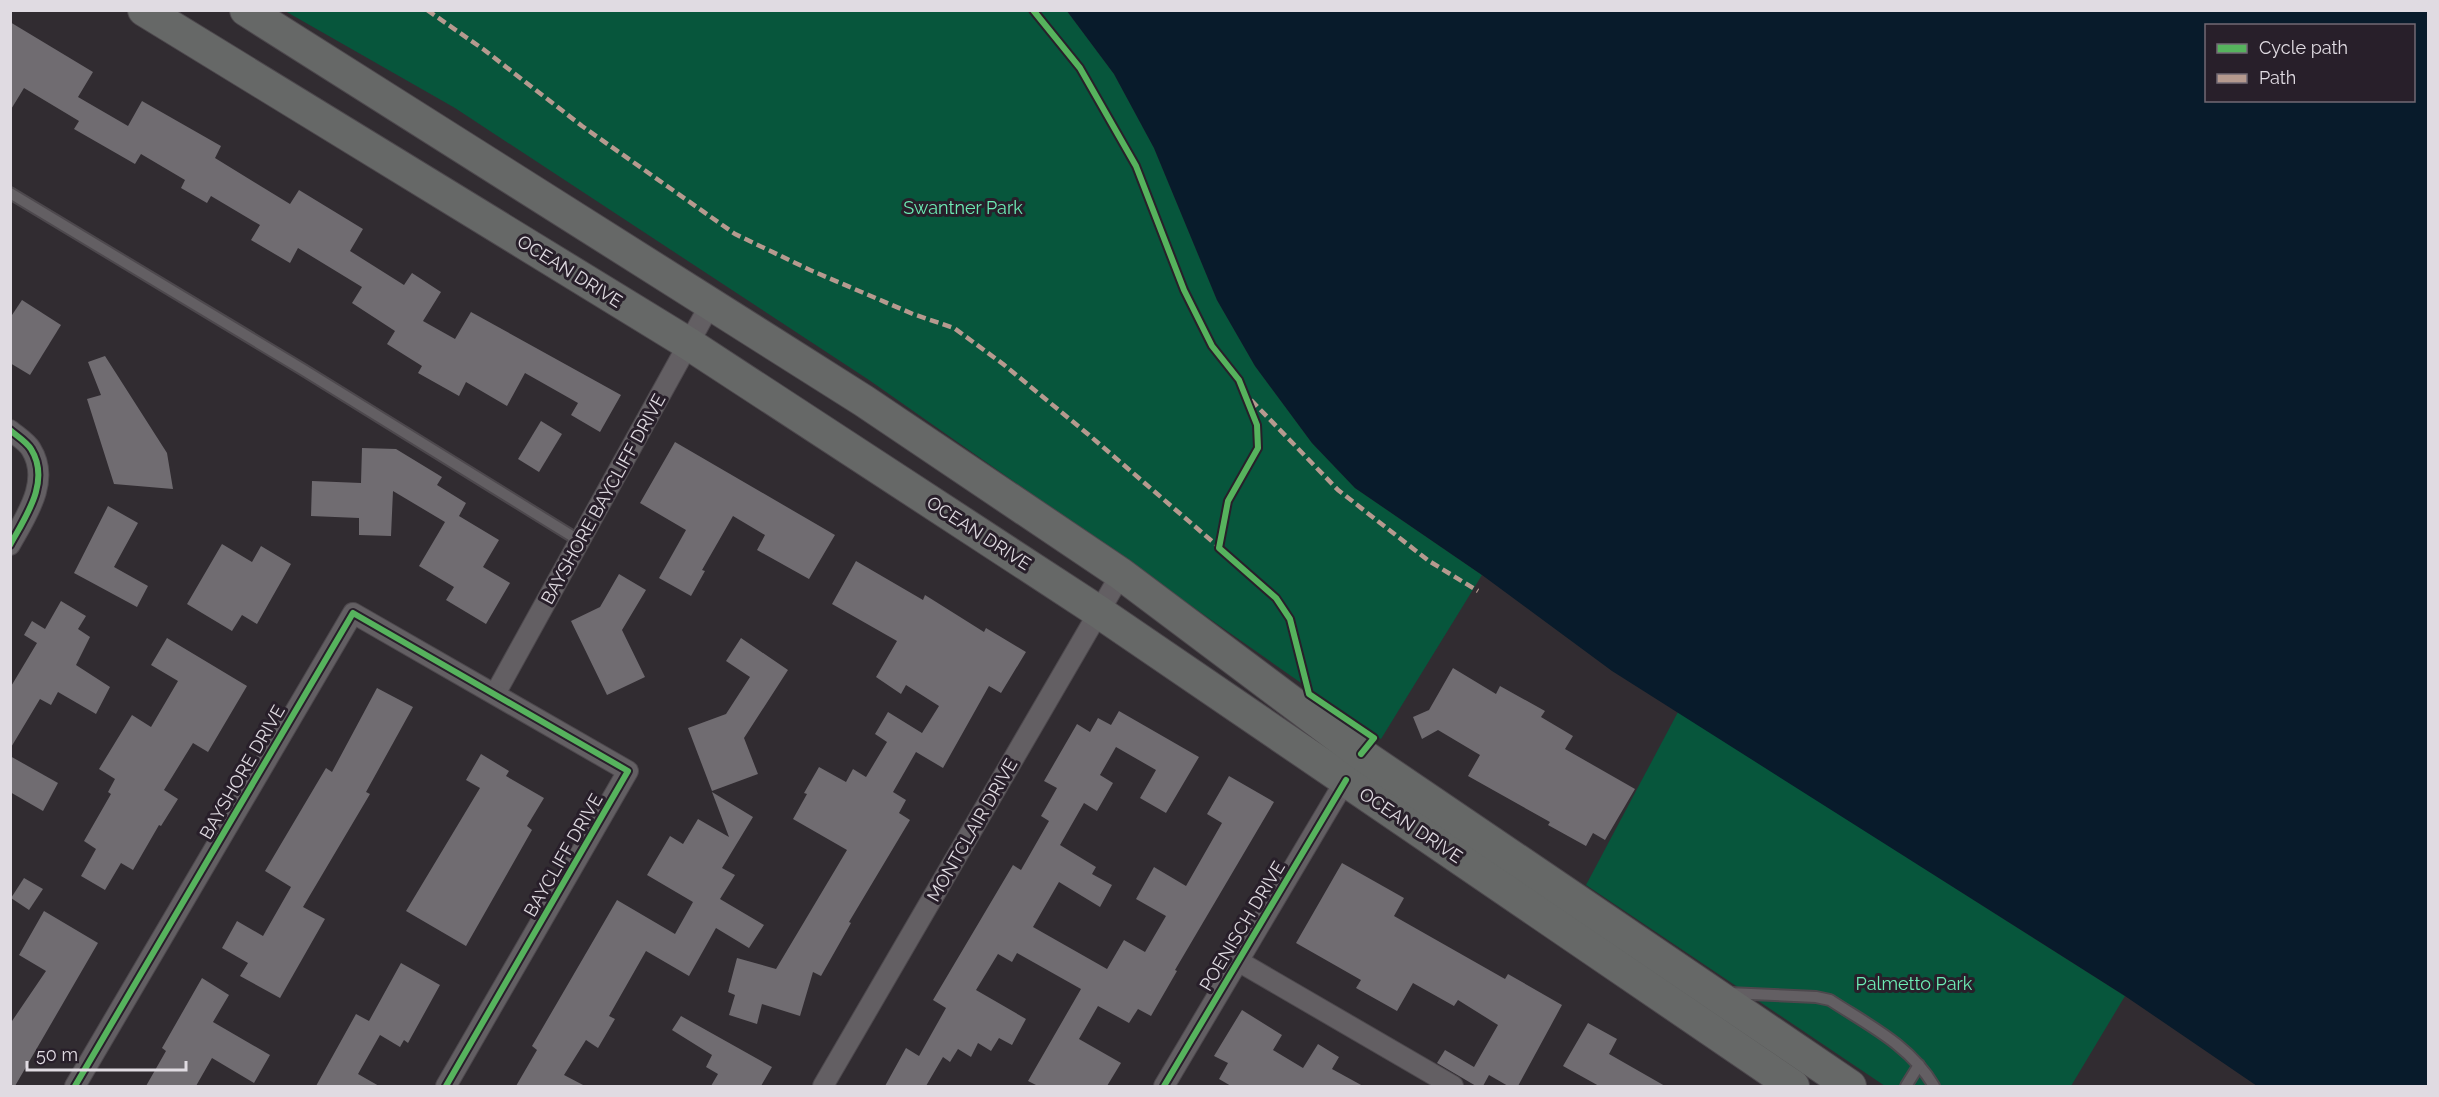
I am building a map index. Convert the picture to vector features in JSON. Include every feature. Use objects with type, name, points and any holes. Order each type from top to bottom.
[{"type":"main road","name":"OCEAN DRIVE","points":[[144,10],[689,344],[1099,612],[1353,767],[1537,873],[1850,1086]]},
{"type":"main road","name":"OCEAN DRIVE","points":[[246,10],[711,303],[946,456],[1121,574],[1353,767],[1519,899],[1793,1086]]},
{"type":"main road","points":[[278,91],[308,49]]},
{"type":"main road","points":[[922,496],[946,456]]},
{"type":"main road","points":[[1519,899],[1537,873]]},
{"type":"street","name":"BAYSHORE BAYCLIFF DRIVE","points":[[495,694],[711,303]]},
{"type":"street","points":[[10,430],[31,447],[40,468],[37,489],[28,513],[10,545]]},
{"type":"street","name":"MONTCLAIR DRIVE","points":[[823,1086],[1121,574]]},
{"type":"street","name":"BAYSHORE DRIVE","points":[[75,1086],[353,613],[495,694]]},
{"type":"street","name":"BAYCLIFF DRIVE","points":[[446,1086],[628,771],[495,694]]},
{"type":"street","name":"POENISCH DRIVE","points":[[1164,1086],[1353,767]]},
{"type":"street","points":[[1238,962],[1453,1086]]},
{"type":"lane","points":[[10,193],[302,369],[580,541]]},
{"type":"lane","points":[[1712,992],[1816,997],[1830,1000],[1904,1048],[1934,1086]]},
{"type":"lane","points":[[1905,1086],[1919,1065]]},
{"type":"green space","name":"Swantner Park","points":[[285,11],[1067,11],[1114,74],[1154,148],[1217,300],[1255,366],[1312,443],[1355,488],[1482,575],[1381,739],[869,380],[455,108]]},
{"type":"green space","name":"Palmetto Park","points":[[1678,712],[2125,996],[2071,1086],[1885,1086],[1586,885]]},
{"type":"water","points":[[1067,11],[2428,11],[2428,1086],[2257,1086],[2125,996],[1612,671],[1482,575],[1355,488],[1312,443],[1255,366],[1217,300],[1154,148],[1114,74]]},
{"type":"building","points":[[10,22],[93,72],[78,97],[128,126],[142,101],[221,146],[215,158],[290,204],[299,190],[363,229],[350,251],[404,285],[412,273],[441,292],[423,321],[455,339],[471,312],[621,395],[600,432],[571,415],[578,403],[525,373],[507,406],[466,382],[459,396],[418,373],[422,366],[387,344],[395,331],[352,303],[362,287],[298,248],[290,263],[251,240],[260,225],[211,196],[207,203],[181,188],[185,180],[141,154],[135,164],[74,129],[79,121],[24,88],[10,111]]},
{"type":"building","points":[[22,300],[61,325],[30,375],[10,363],[10,318]]},
{"type":"building","points":[[105,356],[167,453],[173,489],[114,484],[87,399],[101,395],[88,362]]},
{"type":"building","points":[[541,421],[562,434],[539,472],[518,459]]},
{"type":"building","points":[[675,442],[835,535],[809,579],[757,550],[765,535],[733,516],[702,570],[705,571],[691,596],[659,578],[686,530],[640,503]]},
{"type":"building","points":[[362,448],[396,449],[442,477],[437,485],[466,503],[459,516],[499,540],[483,567],[510,583],[486,624],[446,600],[454,587],[419,566],[445,522],[393,491],[391,536],[359,535],[359,518],[311,516],[312,481],[361,483]]},
{"type":"building","points":[[108,506],[138,523],[114,567],[148,586],[137,607],[74,573]]},
{"type":"building","points":[[222,544],[252,562],[261,546],[291,564],[257,624],[242,615],[232,631],[187,604]]},
{"type":"building","points":[[856,561],[923,600],[925,595],[984,632],[986,628],[1026,652],[1001,693],[989,686],[943,768],[916,752],[893,792],[906,800],[899,813],[910,820],[849,922],[851,923],[821,976],[813,972],[800,1016],[762,1004],[757,1024],[729,1015],[735,995],[728,992],[737,958],[776,969],[847,850],[793,819],[807,794],[804,793],[819,767],[846,782],[853,769],[866,777],[887,742],[875,734],[888,712],[922,733],[939,706],[906,685],[901,694],[876,677],[897,641],[832,604]]},
{"type":"building","points":[[619,574],[646,590],[622,630],[645,677],[607,695],[571,621],[600,607]]},
{"type":"building","points":[[61,601],[86,616],[78,629],[90,637],[76,665],[110,687],[96,714],[58,692],[51,705],[40,699],[10,749],[10,688],[37,643],[24,635],[32,621],[45,629]]},
{"type":"building","points":[[167,638],[247,686],[208,752],[193,743],[164,790],[178,799],[161,826],[159,825],[133,870],[121,863],[105,890],[81,876],[96,849],[84,841],[111,794],[108,792],[115,779],[99,769],[132,715],[151,727],[178,681],[151,665]]},
{"type":"building","points":[[741,638],[788,670],[744,738],[758,774],[712,791],[688,728],[726,714],[750,677],[726,661]]},
{"type":"building","points":[[1453,668],[1496,694],[1500,686],[1545,711],[1541,717],[1573,736],[1565,749],[1635,789],[1605,840],[1593,833],[1586,846],[1548,825],[1550,822],[1468,776],[1480,755],[1438,730],[1422,739],[1413,717],[1429,710]]},
{"type":"building","points":[[377,688],[413,707],[366,792],[370,794],[303,907],[325,919],[280,998],[240,976],[248,963],[222,948],[237,921],[263,936],[291,887],[265,871],[326,768],[332,772]]},
{"type":"building","points":[[1119,711],[1199,757],[1166,813],[1140,798],[1156,770],[1116,747],[1100,775],[1113,783],[1097,811],[1084,803],[1060,845],[1096,867],[1092,874],[1112,885],[1100,907],[1059,882],[1033,927],[1107,969],[1124,940],[1145,952],[1166,916],[1136,899],[1154,867],[1186,886],[1222,823],[1207,814],[1229,776],[1274,802],[1175,970],[1177,971],[1151,1016],[1138,1009],[1129,1023],[1098,1006],[1079,1039],[1121,1063],[1107,1086],[1038,1086],[1028,1081],[1081,989],[1017,953],[1012,962],[998,954],[976,990],[1026,1019],[1012,1045],[999,1038],[991,1051],[978,1043],[971,1057],[958,1049],[950,1062],[943,1057],[926,1086],[885,1086],[906,1048],[919,1056],[946,1008],[933,1000],[1013,865],[1021,870],[1049,821],[1041,816],[1057,788],[1044,781],[1077,724],[1090,732],[1098,718],[1111,725]]},
{"type":"building","points":[[481,754],[509,771],[506,776],[544,798],[527,826],[532,830],[466,946],[406,911],[480,788],[466,780]]},
{"type":"building","points":[[10,756],[58,783],[43,811],[10,792]]},
{"type":"building","points":[[712,792],[753,817],[722,868],[735,875],[720,899],[764,925],[749,948],[716,928],[689,976],[646,951],[609,1016],[615,1019],[598,1048],[586,1040],[564,1075],[585,1086],[516,1086],[537,1050],[532,1046],[617,900],[675,934],[693,902],[647,875],[670,836],[683,844],[698,819],[729,837]]},
{"type":"building","points":[[1342,863],[1404,898],[1394,916],[1505,979],[1508,974],[1562,1005],[1518,1086],[1508,1086],[1489,1075],[1483,1086],[1476,1086],[1437,1063],[1445,1050],[1474,1067],[1498,1025],[1458,1000],[1454,1006],[1413,983],[1397,1011],[1356,988],[1361,980],[1296,943]]},
{"type":"building","points":[[24,878],[43,889],[29,910],[11,898]]},
{"type":"building","points":[[44,911],[98,943],[15,1086],[10,1086],[10,1024],[46,971],[19,955]]},
{"type":"building","points":[[401,963],[440,985],[408,1043],[404,1040],[400,1047],[380,1035],[358,1074],[379,1086],[316,1086],[356,1014],[369,1021]]},
{"type":"building","points":[[202,978],[229,995],[213,1022],[270,1055],[254,1083],[212,1058],[196,1086],[146,1086],[166,1051],[162,1048]]},
{"type":"building","points":[[1242,1010],[1282,1035],[1273,1050],[1303,1068],[1318,1044],[1339,1057],[1332,1069],[1363,1086],[1231,1086],[1219,1079],[1228,1063],[1214,1056]]},
{"type":"building","points":[[681,1016],[772,1067],[761,1086],[711,1086],[718,1074],[706,1067],[712,1055],[672,1030]]},
{"type":"building","points":[[1588,1023],[1617,1039],[1609,1054],[1665,1086],[1599,1086],[1563,1066]]},
{"type":"marked path","points":[[427,10],[483,49],[582,126],[735,234],[810,270],[913,314],[954,328],[1003,364],[1089,435],[1221,549]]},
{"type":"marked path","points":[[1251,400],[1338,490],[1429,561],[1478,591]]},
{"type":"cycle path","points":[[1033,10],[1080,68],[1136,166],[1184,290],[1212,346],[1239,380],[1257,425],[1258,448],[1228,501],[1219,548],[1276,598],[1290,619],[1309,694],[1374,738],[1361,754]]},
{"type":"cycle path","points":[[10,430],[31,449],[38,473],[34,498],[10,545]]},
{"type":"cycle path","points":[[75,1086],[353,613],[628,771],[446,1086]]},
{"type":"cycle path","points":[[1164,1086],[1346,780]]}]
